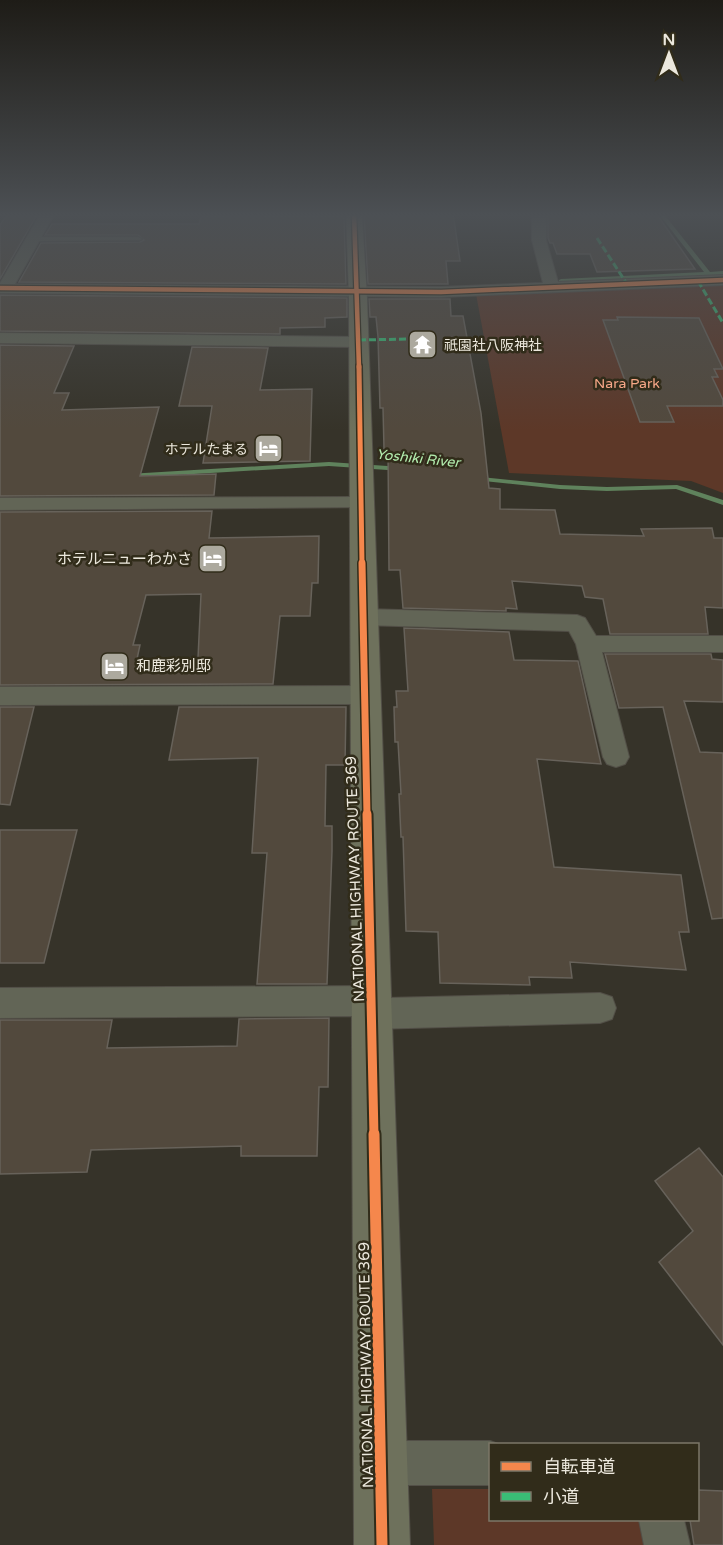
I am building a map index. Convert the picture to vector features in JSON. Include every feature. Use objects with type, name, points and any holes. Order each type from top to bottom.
[{"type":"highway","name":"NATIONAL HIGHWAY ROUTE 369","points":[[357,285],[382,1545]]},
{"type":"street","points":[[2,288],[441,292],[614,285]]},
{"type":"street","points":[[0,338],[359,342]]},
{"type":"street","points":[[0,504],[361,478]]},
{"type":"street","points":[[363,617],[577,623],[588,644],[616,757]]},
{"type":"street","points":[[588,644],[723,644]]},
{"type":"street","points":[[0,696],[364,695]]},
{"type":"street","points":[[0,1003],[600,1008]]},
{"type":"street","points":[[382,1463],[489,1463]]},
{"type":"street","points":[[662,1521],[667,1545]]},
{"type":"green space","name":"Nara Park","points":[[659,285],[723,285],[723,493],[691,481],[509,473],[476,294]]},
{"type":"green space","points":[[432,1489],[489,1489],[489,1521],[647,1521],[651,1545],[434,1545]]},
{"type":"building","points":[[0,295],[347,298],[347,317],[325,318],[325,327],[280,328],[280,334],[0,331]]},
{"type":"building","points":[[369,299],[450,299],[451,316],[463,316],[481,413],[489,488],[500,489],[500,509],[555,510],[560,534],[644,536],[641,529],[712,528],[714,538],[723,538],[723,608],[705,607],[708,634],[610,634],[603,599],[585,597],[582,586],[512,581],[517,609],[506,608],[506,611],[403,608],[400,570],[389,570],[388,449],[384,449],[383,408],[380,408],[376,317],[370,317]]},
{"type":"building","points":[[617,317],[699,318],[723,369],[714,369],[718,377],[712,377],[723,400],[723,406],[667,406],[674,422],[640,422],[603,320],[618,320]]},
{"type":"building","points":[[0,345],[74,346],[54,393],[69,393],[62,410],[159,407],[140,476],[216,474],[214,495],[0,496]]},
{"type":"building","points":[[192,347],[268,348],[260,390],[312,389],[310,461],[203,463],[212,406],[179,406]]},
{"type":"building","points":[[212,511],[209,538],[319,536],[318,583],[312,583],[310,616],[280,616],[273,684],[0,685],[0,512]],"holes":[[[201,594],[198,658],[137,659],[140,645],[133,645],[146,595]]]},
{"type":"building","points":[[404,628],[509,632],[514,660],[578,661],[601,764],[537,759],[554,867],[681,875],[689,932],[679,932],[686,970],[570,962],[572,978],[529,977],[530,985],[440,983],[438,932],[406,931],[403,837],[401,837],[399,794],[401,794],[398,742],[395,742],[394,707],[397,707],[396,691],[408,691]]},
{"type":"building","points":[[605,654],[711,654],[712,659],[723,660],[723,702],[684,701],[700,752],[723,753],[723,918],[712,919],[663,707],[619,708]]},
{"type":"building","points":[[0,707],[34,707],[10,805],[0,804]]},
{"type":"building","points":[[179,707],[346,707],[345,765],[326,765],[325,826],[332,826],[327,984],[257,984],[267,853],[252,853],[258,758],[169,760]]},
{"type":"building","points":[[0,830],[77,830],[44,963],[0,963]]},
{"type":"building","points":[[329,1018],[328,1087],[319,1087],[317,1156],[241,1156],[241,1146],[91,1150],[87,1172],[0,1174],[0,1020],[112,1020],[107,1048],[237,1046],[239,1019]]},
{"type":"building","points":[[699,1148],[723,1177],[723,1345],[659,1262],[693,1231],[655,1181]]},
{"type":"building","points":[[699,1490],[723,1491],[723,1545],[694,1545],[690,1521],[699,1521]]},
{"type":"waterway","name":"Yoshiki River","points":[[128,476],[329,464],[402,469]]},
{"type":"waterway","name":"Yoshiki River","points":[[474,478],[560,487],[607,489],[677,487],[723,503]]},
{"type":"marked path","points":[[700,285],[723,323]]},
{"type":"marked path","points":[[359,340],[411,339]]},
{"type":"cycle path","points":[[357,285],[382,1545]]},
{"type":"cycle path","points":[[0,288],[441,292],[603,285]]},
{"type":"place","name":"祇園社八阪神社","points":[[423,345]]},
{"type":"place","name":"ホテルたまる","points":[[269,449]]},
{"type":"place","name":"ホテルニューわかさ","points":[[213,559]]},
{"type":"place","name":"和鹿彩別邸","points":[[115,666]]}]
